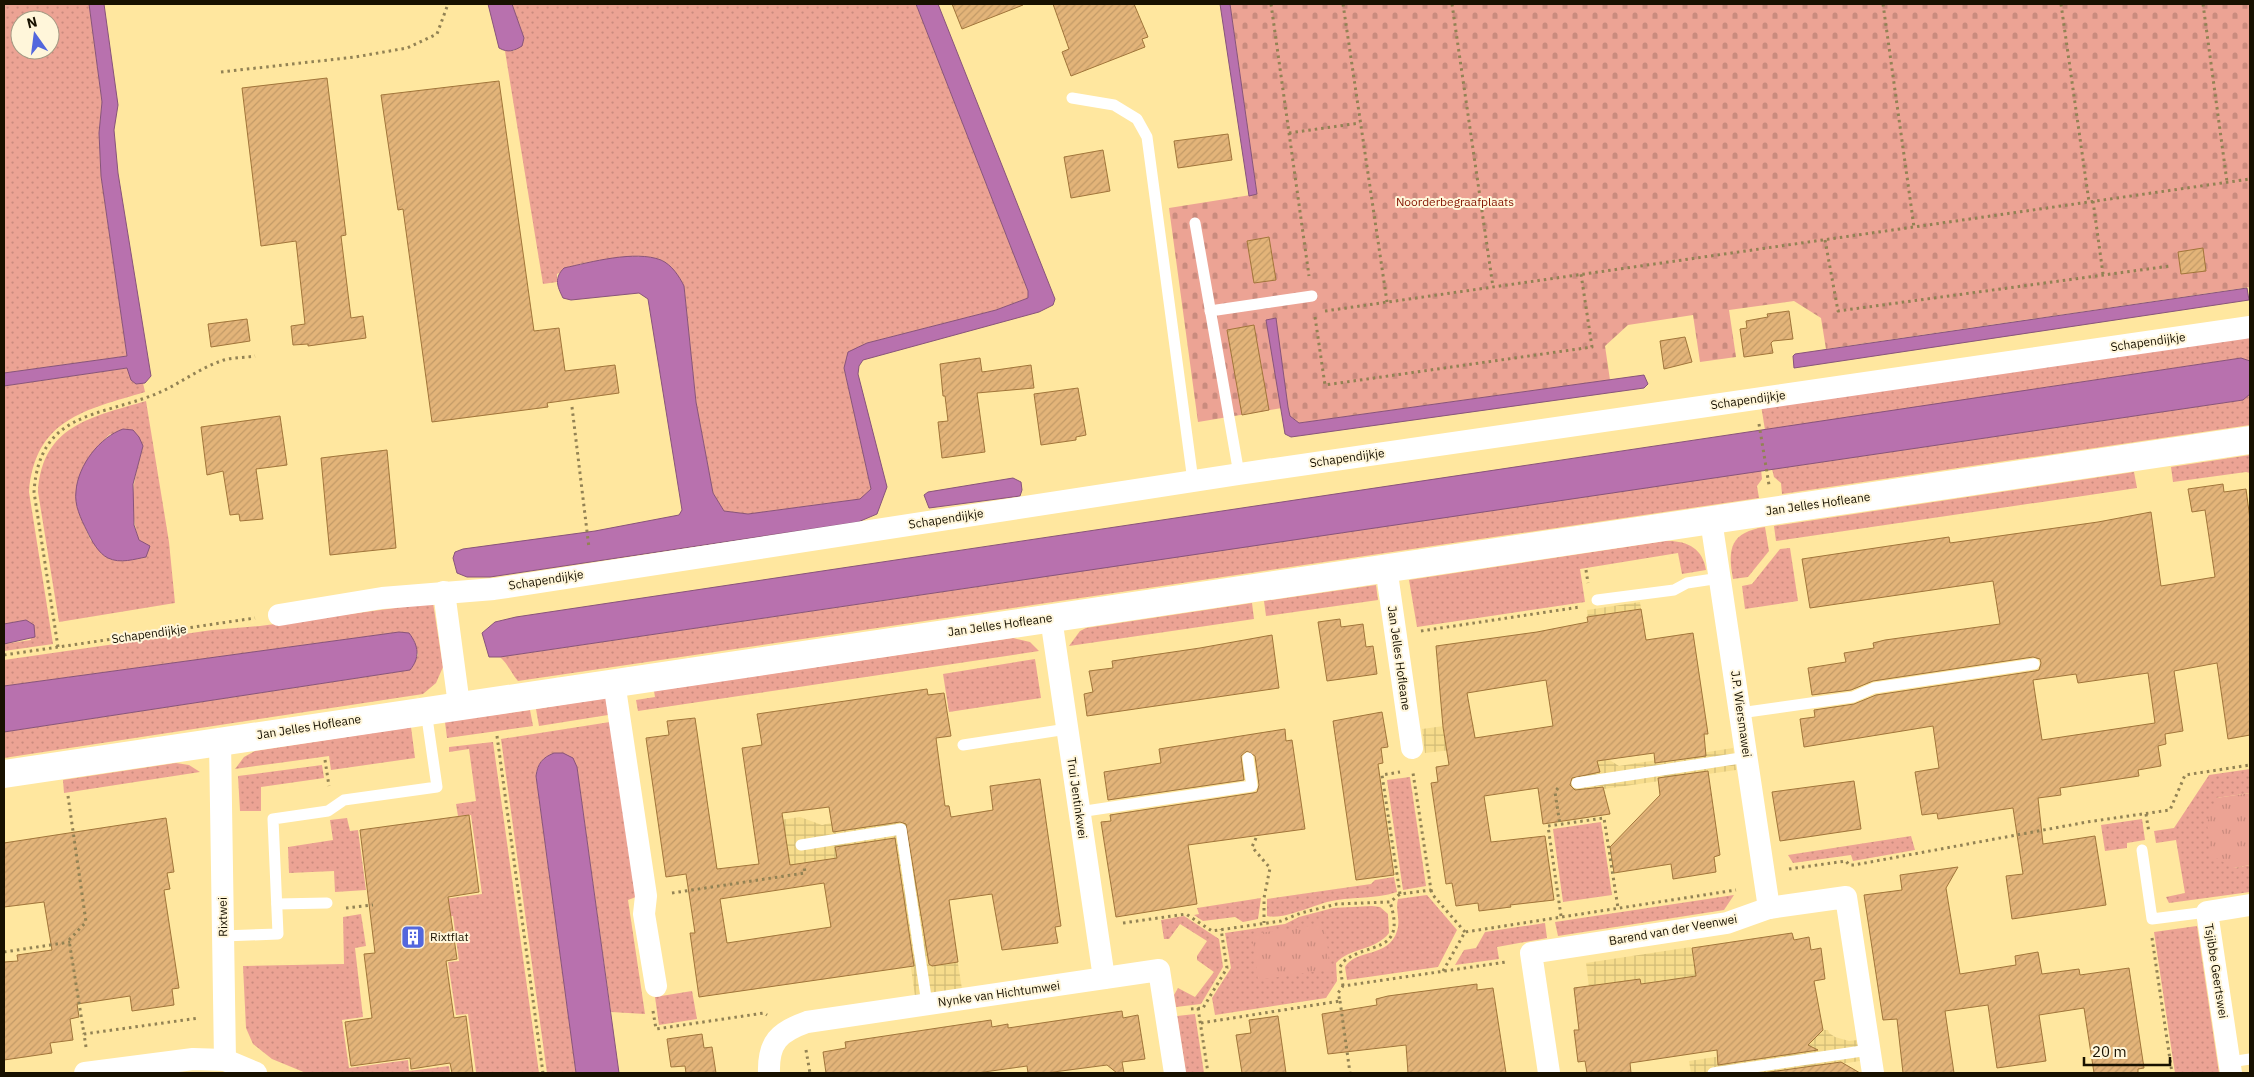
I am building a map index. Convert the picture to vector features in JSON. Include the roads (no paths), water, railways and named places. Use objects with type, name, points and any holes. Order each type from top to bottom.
[{"type":"street","name":"Schapendijkje","points":[[279,615],[382,598],[494,589],[1192,481],[2250,327]]},
{"type":"street","name":"Jan Jelles Hofleane","points":[[4,774],[2250,440]]},
{"type":"street","name":"J.P. Wiersmawei","points":[[1711,520],[1770,908]]},
{"type":"street","name":"Jan Jelles Hofleane","points":[[1386,567],[1412,748]]},
{"type":"street","points":[[444,592],[459,705]]},
{"type":"street","name":"Trui Jentinkwei","points":[[1051,618],[1104,978]]},
{"type":"street","points":[[614,682],[646,896],[644,914],[656,986]]},
{"type":"street","name":"Rixtwei","points":[[220,741],[225,1060]]},
{"type":"street","name":"Barend van der Veenwei","points":[[1549,1073],[1531,953],[1727,923],[1770,908],[1846,897],[1873,1073]]},
{"type":"street","name":"Tsjibbe Geertswei","points":[[2237,1064],[2207,912],[2250,905]]},
{"type":"street","name":"Nynke van Hichtumwei","points":[[769,1073],[768,1057],[775,1041],[789,1028],[807,1022],[1159,970],[1174,1073]]},
{"type":"street","points":[[88,1073],[162,1068],[194,1059],[225,1060],[256,1073]]},
{"type":"lane","points":[[1072,98],[1114,105],[1137,119],[1147,137],[1192,481]]},
{"type":"lane","points":[[1195,222],[1239,474]]},
{"type":"lane","points":[[1210,311],[1312,296]]},
{"type":"lane","points":[[1596,600],[1674,590],[1687,583],[1720,578]]},
{"type":"lane","points":[[1740,713],[1853,697],[1874,688],[2034,664]]},
{"type":"lane","points":[[223,936],[278,934],[273,819],[328,811],[344,800],[437,787],[426,710]]},
{"type":"lane","points":[[963,745],[1067,729]]},
{"type":"lane","points":[[1577,783],[1747,757]]},
{"type":"lane","points":[[1079,812],[1252,786],[1248,758]]},
{"type":"lane","points":[[801,845],[901,829],[927,1004]]},
{"type":"lane","points":[[2142,850],[2152,919],[2207,912]]},
{"type":"lane","points":[[277,904],[327,903]]},
{"type":"lane","points":[[1713,1073],[1869,1050]]},
{"type":"place","name":"Rixtflat","points":[[413,937]]},
{"type":"park label","name":"Noorderbegraafplaats","points":[[1455,202]]}]
